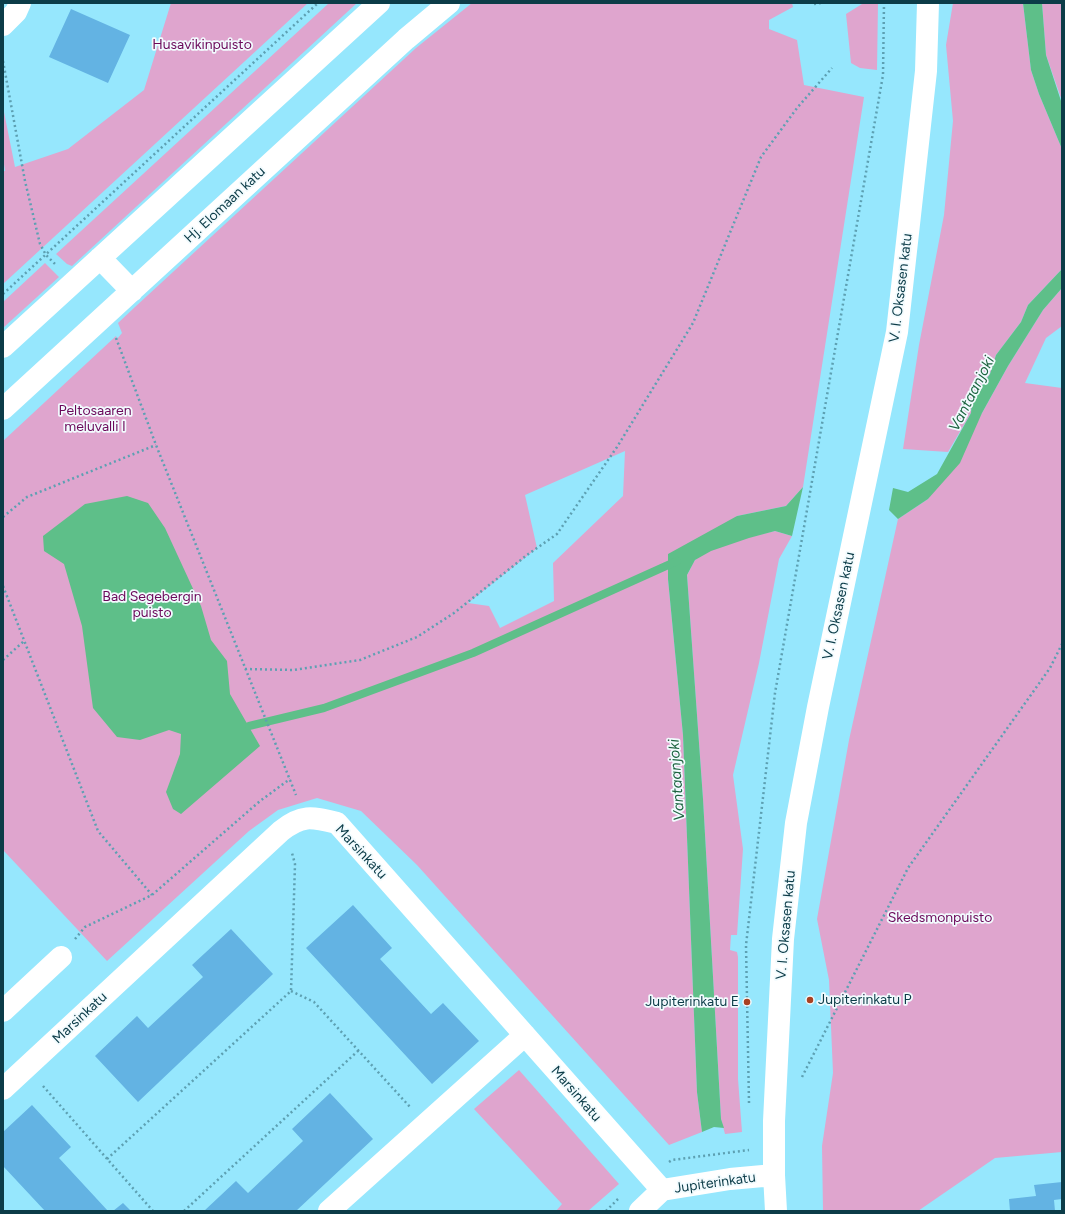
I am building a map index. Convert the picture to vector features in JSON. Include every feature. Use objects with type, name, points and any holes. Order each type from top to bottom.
[{"type":"street","points":[[3,25],[13,16],[20,3]]},
{"type":"street","points":[[3,347],[379,3]]},
{"type":"street","name":"Hj. Elomaan katu","points":[[3,409],[400,44],[449,3]]},
{"type":"street","name":"V. I. Oksasen katu","points":[[776,1211],[774,1121],[783,939],[796,823],[818,707],[897,332],[926,71],[928,3]]},
{"type":"street","points":[[100,258],[132,291]]},
{"type":"street","name":"Marsinkatu","points":[[3,1090],[297,822],[313,818],[337,823],[662,1190]]},
{"type":"street","points":[[3,1011],[62,957]]},
{"type":"street","points":[[329,1211],[525,1035]]},
{"type":"street","name":"Jupiterinkatu","points":[[640,1211],[662,1190],[750,1177],[774,1175]]},
{"type":"path","points":[[3,294],[318,3]]},
{"type":"path","points":[[814,4],[822,3]]},
{"type":"path","points":[[749,1105],[746,945],[775,693],[883,75],[884,3]]},
{"type":"path","points":[[3,61],[25,181],[40,244],[46,255],[73,282]]},
{"type":"path","points":[[245,669],[294,670],[360,660],[417,637],[454,613],[527,555],[557,534],[617,447],[693,323],[761,157],[797,108],[832,68]]},
{"type":"path","points":[[103,317],[116,336],[156,445],[245,669],[283,760],[290,779],[297,822],[294,864],[291,991],[108,1159]]},
{"type":"path","points":[[3,517],[27,498],[156,445]]},
{"type":"path","points":[[3,586],[98,831],[152,895]]},
{"type":"path","points":[[3,660],[24,641]]},
{"type":"path","points":[[799,1083],[908,868],[1050,668],[1062,644]]},
{"type":"path","points":[[62,957],[85,927],[152,895],[260,802],[290,779]]},
{"type":"path","points":[[291,991],[314,1002],[426,1124]]},
{"type":"path","points":[[184,1211],[359,1050]]},
{"type":"path","points":[[27,1067],[153,1211]]},
{"type":"path","points":[[749,1142],[750,1177]]},
{"type":"green space","name":"Husavikinpuisto","points":[[171,3],[308,3],[3,284],[3,171],[5,171],[3,157],[3,107],[15,167],[68,149],[144,90]]},
{"type":"green space","points":[[329,3],[357,3],[72,266],[67,264],[56,254]]},
{"type":"green space","points":[[472,3],[792,3],[793,7],[769,20],[769,29],[797,40],[804,85],[864,97],[803,487],[786,506],[737,516],[668,579],[683,735],[697,1092],[702,1132],[669,1145],[417,865],[361,811],[317,798],[278,810],[249,831],[107,961],[3,850],[3,441],[116,336],[117,339],[122,333],[118,323],[416,48]],"holes":[[[625,451],[623,496],[553,563],[554,601],[500,628],[489,606],[468,603],[537,548],[525,495]]]},
{"type":"green space","points":[[878,3],[877,70],[860,68],[851,63],[846,14],[862,4]]},
{"type":"green space","points":[[953,3],[1023,3],[1031,70],[1039,94],[1062,149],[1062,269],[1028,305],[1021,322],[996,355],[990,374],[972,399],[971,413],[948,452],[903,449],[919,345],[944,215],[953,121],[946,45]]},
{"type":"green space","points":[[1042,3],[1062,3],[1062,101],[1046,55]]},
{"type":"green space","points":[[45,263],[59,277],[3,328],[3,302]]},
{"type":"green space","name":"Skedsmonpuisto","points":[[1062,288],[1062,326],[1046,338],[1025,383],[1062,388],[1062,1152],[995,1158],[918,1211],[823,1211],[822,1146],[833,1073],[829,980],[817,919],[849,740],[898,519],[928,499],[982,413],[1008,366],[1043,310]]},
{"type":"green space","points":[[775,531],[792,536],[779,559],[759,663],[733,775],[743,849],[737,935],[731,935],[730,950],[737,952],[738,957],[738,1079],[742,1132],[725,1134],[721,1119],[703,799],[687,575],[696,559],[712,549]]},
{"type":"green space","points":[[519,1070],[619,1184],[588,1211],[556,1211],[562,1204],[474,1109]]},
{"type":"shaded area","points":[[1023,3],[1042,3],[1046,55],[1062,104],[1062,149],[1039,94],[1031,70]]},
{"type":"shaded area","points":[[1062,269],[1062,288],[1043,310],[1008,366],[982,413],[960,463],[928,499],[898,519],[889,510],[893,488],[908,492],[937,474],[971,413],[972,399],[990,374],[996,355],[1021,322],[1028,305]]},
{"type":"shaded area","points":[[803,487],[792,536],[775,531],[711,551],[695,560],[687,575],[703,799],[721,1119],[724,1128],[714,1127],[702,1132],[697,1092],[683,735],[668,579],[668,554],[737,516],[786,506]]},
{"type":"shaded area","points":[[127,496],[148,503],[165,528],[201,606],[211,640],[227,661],[230,694],[260,746],[181,814],[173,809],[166,792],[180,754],[181,734],[169,730],[140,740],[117,737],[93,708],[82,626],[64,564],[44,551],[43,536],[85,504]]},
{"type":"building","points":[[71,9],[130,35],[108,83],[49,57]]},
{"type":"building","points":[[353,905],[392,948],[380,959],[431,1014],[443,1003],[479,1041],[432,1084],[306,948]]},
{"type":"building","points":[[231,929],[273,974],[138,1102],[95,1056],[137,1016],[148,1028],[203,977],[192,965]]},
{"type":"building","points":[[330,1093],[373,1139],[296,1211],[204,1211],[236,1181],[248,1193],[303,1141],[292,1129]]},
{"type":"building","points":[[32,1105],[71,1147],[59,1158],[108,1211],[45,1211],[3,1166],[3,1132]]},
{"type":"building","points":[[1062,1182],[1062,1199],[1054,1200],[1055,1211],[1010,1211],[1009,1199],[1036,1196],[1034,1185]]},
{"type":"building","points":[[123,1203],[131,1211],[113,1211]]},
{"type":"waterway","points":[[249,726],[324,708],[473,653],[677,561]]},
{"type":"place","name":"Jupiterinkatu P","points":[[810,1000]]},
{"type":"place","name":"Jupiterinkatu E","points":[[747,1002]]},
{"type":"water label","name":"Vantaanjoki","points":[[972,394]]},
{"type":"water label","name":"Vantaanjoki","points":[[677,780]]},
{"type":"park label","name":"Peltosaaren meluvalli I","points":[[95,420]]},
{"type":"park label","name":"Bad Segebergin puisto","points":[[152,606]]}]
